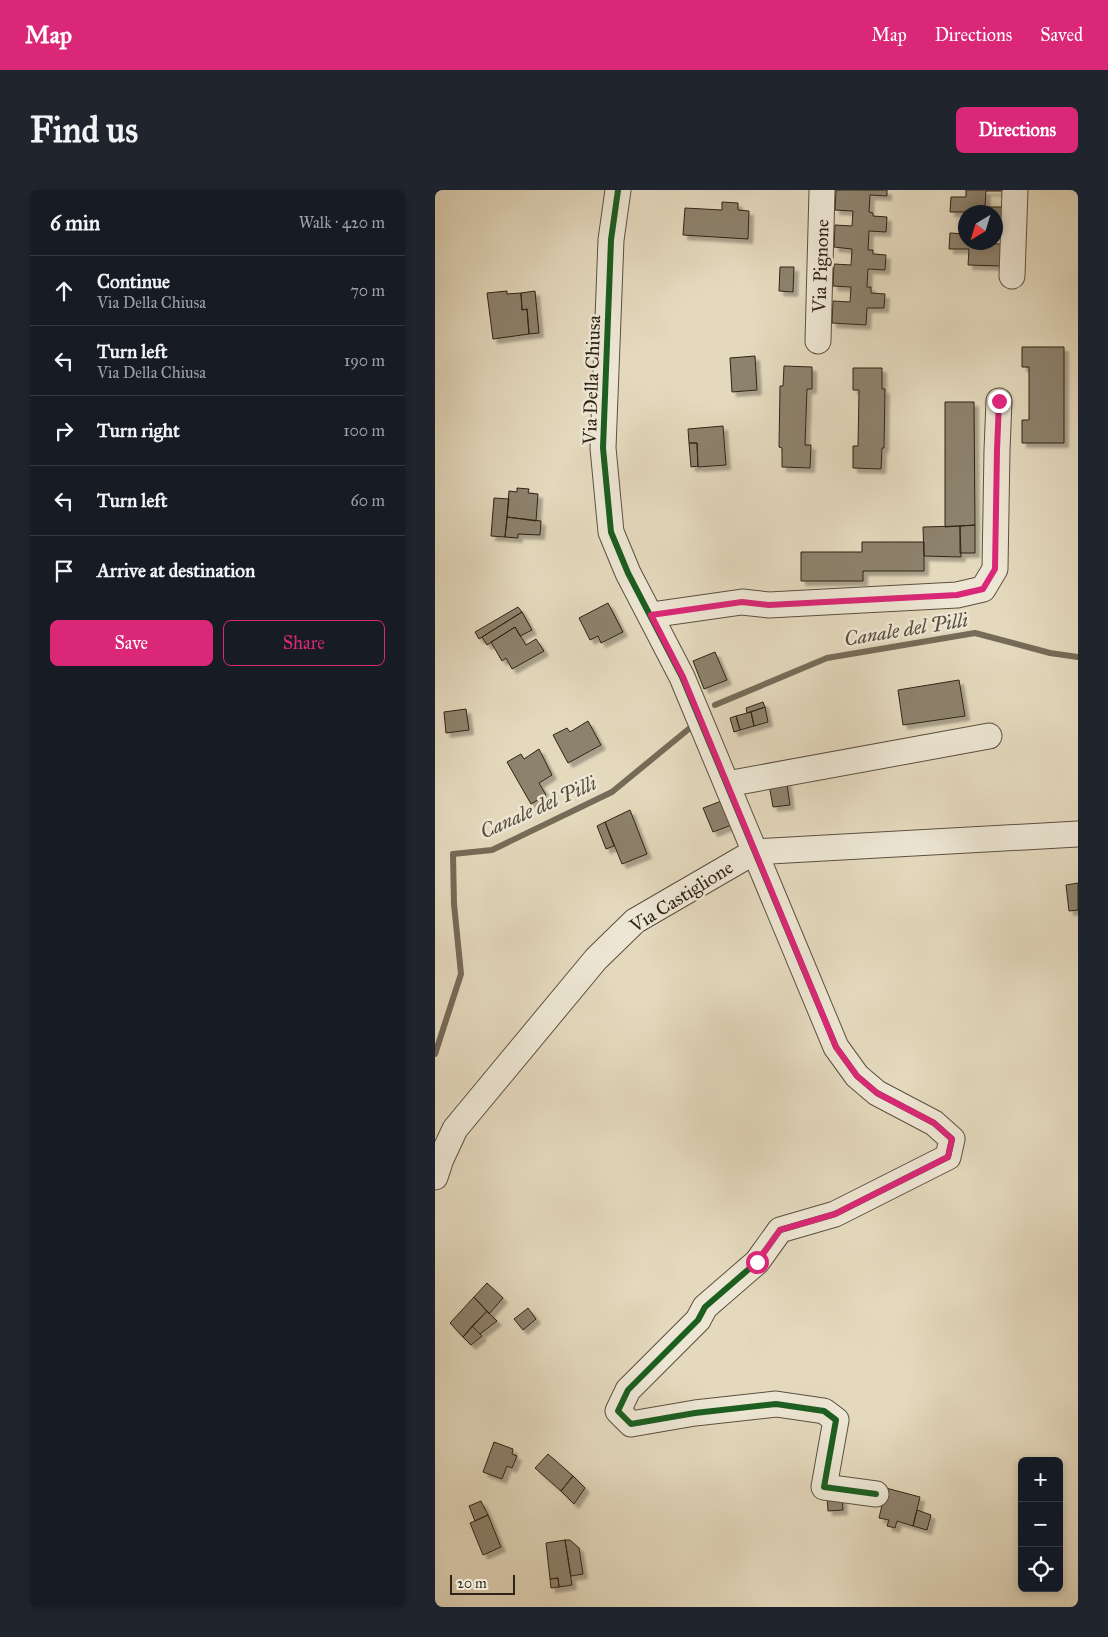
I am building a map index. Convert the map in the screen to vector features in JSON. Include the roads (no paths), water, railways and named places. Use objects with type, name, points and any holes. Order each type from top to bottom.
[{"type":"street","name":"Via Della Chiusa","points":[[618,190],[611,240],[603,448],[611,532],[628,572],[683,677],[836,1047],[857,1076],[877,1093],[934,1123],[952,1139],[948,1157],[835,1214],[780,1230],[757,1262],[705,1307],[697,1320],[628,1390],[618,1411],[631,1424],[695,1413],[776,1404],[824,1411],[836,1420],[824,1487],[877,1494]]},
{"type":"street","name":"Via Pignone","points":[[818,341],[822,190]]},
{"type":"street","points":[[1012,276],[1015,190]]},
{"type":"street","points":[[651,615],[742,602],[769,605],[957,595],[983,589],[995,569],[999,401]]},
{"type":"street","points":[[727,784],[989,736]]},
{"type":"street","name":"Via Castiglione","points":[[435,1177],[455,1129],[596,959],[635,920],[754,852],[1078,834]]},
{"type":"waterway","name":"Canale del Pilli","points":[[715,705],[827,658],[975,633],[1050,653],[1078,657]]},
{"type":"waterway","name":"Canale del Pilli","points":[[435,1054],[461,974],[454,904],[453,854],[492,850],[612,792],[696,723]]}]
